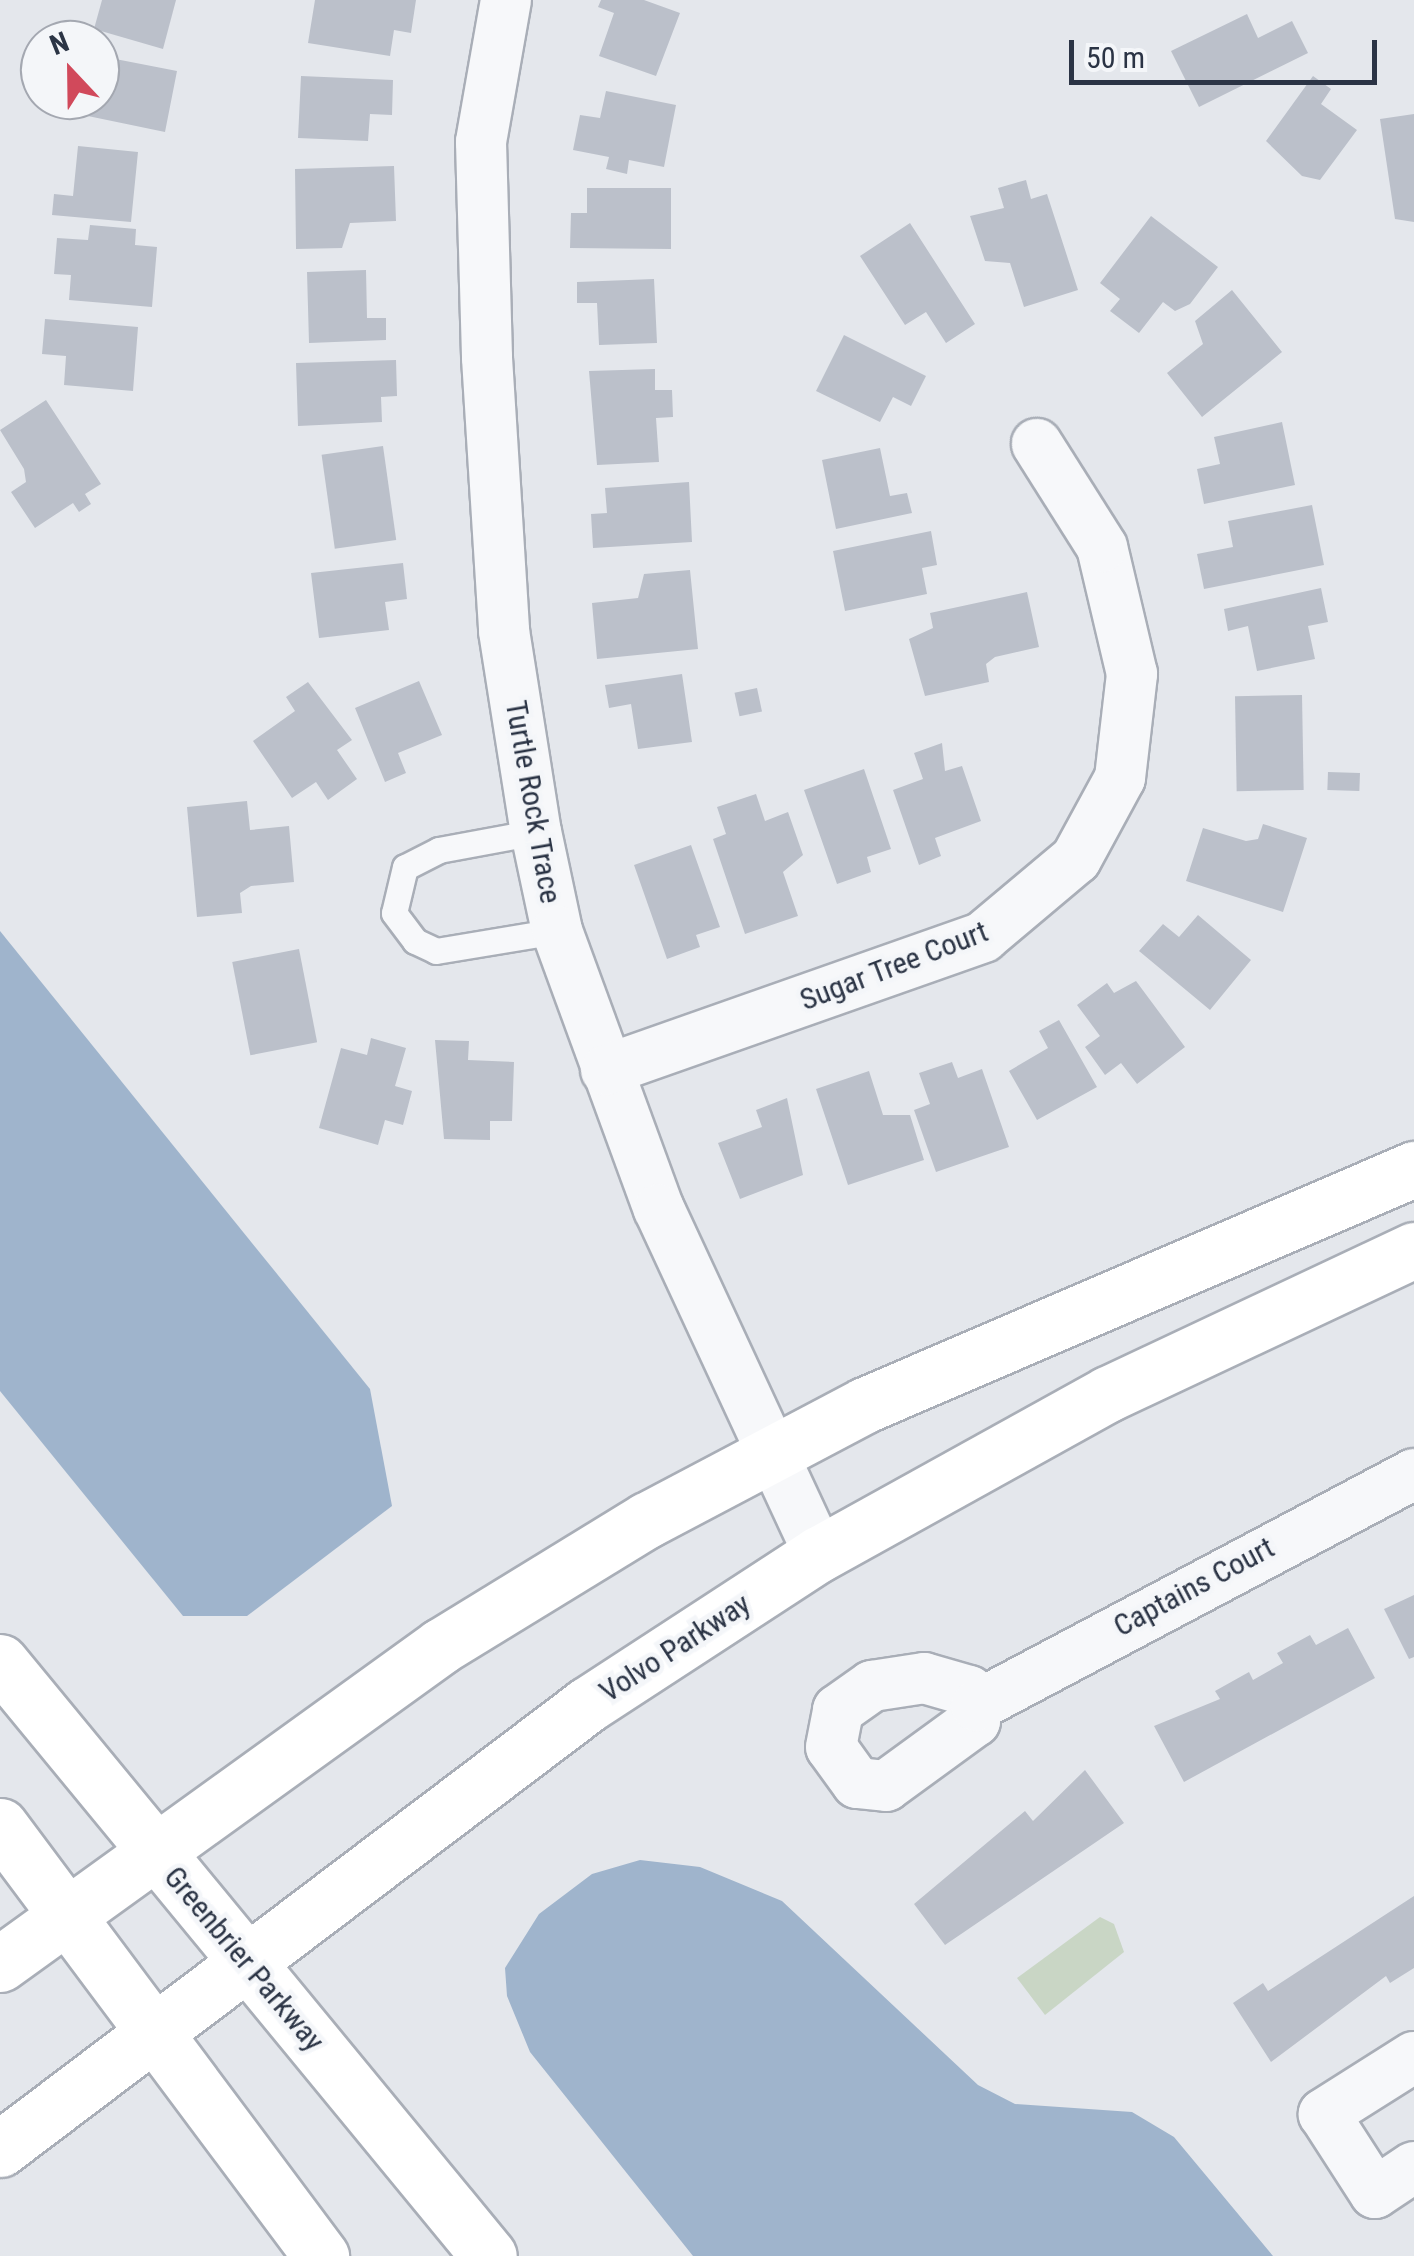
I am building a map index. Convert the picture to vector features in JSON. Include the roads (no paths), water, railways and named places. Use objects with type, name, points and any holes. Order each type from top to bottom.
[{"type":"main road","points":[[0,1964],[64,1914],[441,1646],[772,1451],[1414,1169]]},
{"type":"main road","name":"Volvo Parkway","points":[[0,2150],[587,1704],[819,1554],[1108,1394],[1414,1250]]},
{"type":"main road","name":"Greenbrier Parkway","points":[[0,1662],[489,2256]]},
{"type":"main road","points":[[0,1826],[151,2034],[321,2256]]},
{"type":"street","name":"Turtle Rock Trace","points":[[506,0],[481,142],[487,358],[504,631],[536,832],[557,930],[659,1210],[819,1554]]},
{"type":"street","name":"Sugar Tree Court","points":[[606,1070],[983,937],[1076,859],[1120,778],[1132,674],[1102,547],[1037,444]]},
{"type":"street","name":"Captains Court","points":[[976,1706],[1414,1474]]},
{"type":"street","points":[[1414,2057],[1324,2114],[1376,2193],[1414,2167]]},
{"type":"lane","points":[[536,832],[439,850],[406,867],[394,914],[436,951],[557,930]]},
{"type":"water","points":[[0,931],[370,1389],[392,1506],[247,1616],[183,1616],[0,1391]]},
{"type":"water","points":[[640,1860],[700,1867],[782,1901],[978,2085],[1015,2104],[1132,2112],[1174,2137],[1273,2256],[693,2256],[530,2052],[507,1996],[505,1968],[539,1914],[592,1874]]}]
